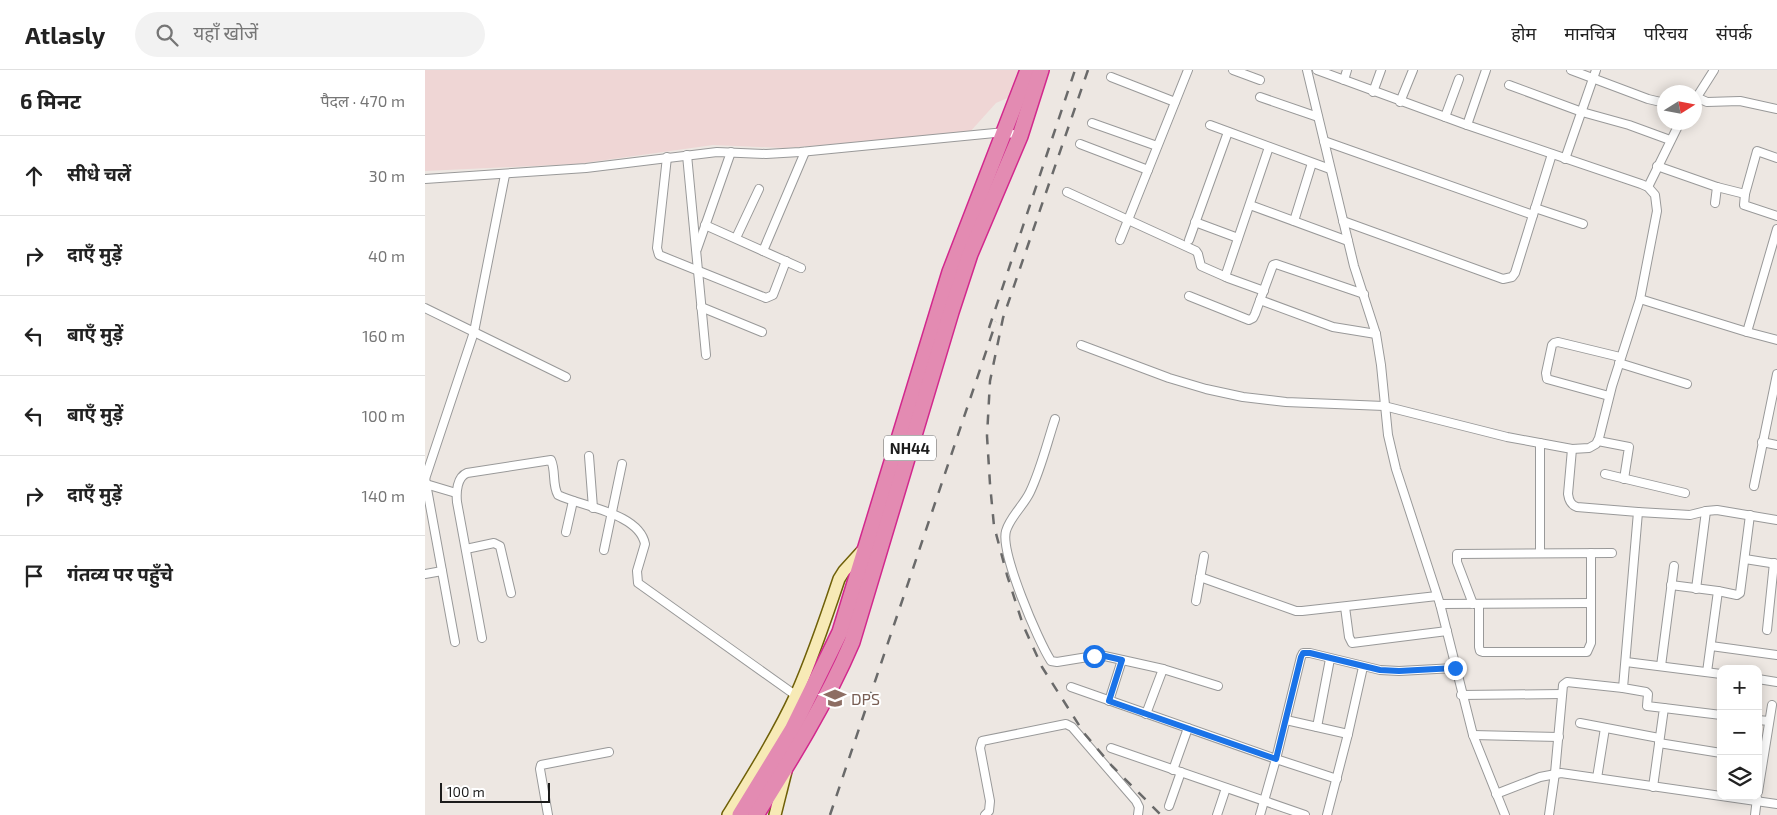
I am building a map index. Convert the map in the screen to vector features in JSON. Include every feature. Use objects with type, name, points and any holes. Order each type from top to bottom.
[{"type":"highway","name":"NH44","points":[[740,815],[792,730],[801,699],[840,632],[949,272],[1028,70]]},
{"type":"highway","name":"NH44","points":[[756,815],[831,688],[852,642],[965,270],[1021,136],[1041,70]]},
{"type":"street","points":[[1120,240],[1188,70]]},
{"type":"street","points":[[1233,70],[1260,80]]},
{"type":"street","points":[[1307,70],[1348,241],[1376,334],[1388,436],[1396,469],[1440,604],[1461,695],[1473,735],[1505,815]]},
{"type":"street","points":[[1081,345],[1206,390],[1243,397],[1286,402],[1384,406],[1507,437],[1572,449],[1589,448],[1598,441],[1619,360],[1639,299],[1657,211],[1655,195],[1648,187],[1400,102],[1317,70]]},
{"type":"street","points":[[1344,80],[1347,70]]},
{"type":"street","points":[[1373,92],[1381,70]]},
{"type":"street","points":[[1400,102],[1413,70]]},
{"type":"street","points":[[1467,125],[1485,70]]},
{"type":"street","points":[[1571,70],[1594,74],[1648,99],[1657,101]]},
{"type":"street","points":[[1702,88],[1714,70]]},
{"type":"street","points":[[1565,159],[1594,74]]},
{"type":"street","points":[[1111,77],[1175,102]]},
{"type":"street","points":[[1445,117],[1459,79]]},
{"type":"street","points":[[1509,85],[1582,112],[1629,124],[1670,140]]},
{"type":"street","points":[[1260,97],[1318,117]]},
{"type":"street","points":[[1702,101],[1740,102],[1777,108]]},
{"type":"street","points":[[1092,122],[1157,146]]},
{"type":"street","points":[[1210,125],[1330,169]]},
{"type":"street","points":[[1648,187],[1676,130]]},
{"type":"street","points":[[425,180],[586,168],[687,155],[731,152],[767,154],[805,152],[1005,132],[1021,136]]},
{"type":"street","points":[[1189,240],[1228,132]]},
{"type":"street","points":[[1324,141],[1534,211],[1583,224]]},
{"type":"street","points":[[1080,144],[1148,170]]},
{"type":"street","points":[[1226,277],[1269,147]]},
{"type":"street","points":[[1777,158],[1757,151],[1745,194],[1744,205],[1777,216]]},
{"type":"street","points":[[696,252],[731,152]]},
{"type":"street","points":[[763,251],[805,152]]},
{"type":"street","points":[[1343,221],[1503,279],[1512,277],[1515,274],[1552,154]]},
{"type":"street","points":[[687,155],[706,355]]},
{"type":"street","points":[[667,158],[657,251],[661,257],[697,269],[768,298],[773,295],[786,261]]},
{"type":"street","points":[[1294,221],[1313,162]]},
{"type":"street","points":[[1657,166],[1717,187],[1745,194]]},
{"type":"street","points":[[455,642],[426,480],[474,332],[505,175]]},
{"type":"street","points":[[1715,203],[1717,187]]},
{"type":"street","points":[[736,238],[759,189]]},
{"type":"street","points":[[1067,192],[1196,251],[1199,254],[1201,266],[1264,291]]},
{"type":"street","points":[[1249,205],[1348,241]]},
{"type":"street","points":[[1195,222],[1238,238]]},
{"type":"street","points":[[705,224],[801,268]]},
{"type":"street","points":[[1747,332],[1777,229]]},
{"type":"street","points":[[1189,296],[1249,320],[1253,318],[1273,265],[1280,264],[1364,294]]},
{"type":"street","points":[[1639,299],[1777,340]]},
{"type":"street","points":[[1260,300],[1333,327],[1376,334]]},
{"type":"street","points":[[701,307],[762,332]]},
{"type":"street","points":[[425,308],[566,377]]},
{"type":"street","points":[[1609,396],[1547,379],[1546,373],[1552,345],[1554,343],[1563,343],[1687,384]]},
{"type":"street","points":[[1754,486],[1777,374]]},
{"type":"street","points":[[1055,419],[1031,491],[1009,524],[1006,533],[1007,545],[1019,591],[1051,661],[1057,662],[1100,655],[1163,669],[1218,686]]},
{"type":"street","points":[[1598,441],[1629,447],[1625,479]]},
{"type":"street","points":[[1762,442],[1777,445]]},
{"type":"street","points":[[1540,553],[1541,443]]},
{"type":"street","points":[[1572,449],[1568,494],[1569,501],[1577,508],[1690,515],[1717,510],[1777,520]]},
{"type":"street","points":[[589,456],[593,508]]},
{"type":"street","points":[[482,638],[465,549],[457,493],[461,478],[464,474],[548,460],[553,462],[556,493],[561,497],[612,514],[632,524],[645,540],[637,571],[638,582],[801,699],[779,728],[728,815]]},
{"type":"street","points":[[603,550],[622,464]]},
{"type":"street","points":[[1605,474],[1685,493]]},
{"type":"street","points":[[426,480],[457,493]]},
{"type":"street","points":[[566,532],[573,501]]},
{"type":"street","points":[[1696,589],[1705,511]]},
{"type":"street","points":[[1623,688],[1638,512]]},
{"type":"street","points":[[1671,586],[1740,593],[1750,515]]},
{"type":"street","points":[[465,549],[494,544],[500,546],[511,594]]},
{"type":"street","points":[[1591,553],[1591,643],[1587,652],[1480,651],[1476,604],[1457,562],[1457,554],[1540,553],[1591,553],[1612,553]]},
{"type":"street","points":[[1196,601],[1204,556]]},
{"type":"street","points":[[1745,559],[1775,564],[1773,604],[1767,630]]},
{"type":"street","points":[[1661,666],[1674,566]]},
{"type":"street","points":[[425,574],[442,571]]},
{"type":"street","points":[[1200,577],[1296,610],[1310,611],[1437,596]]},
{"type":"street","points":[[1707,672],[1718,591]]},
{"type":"street","points":[[1440,604],[1591,603]]},
{"type":"street","points":[[1345,607],[1350,640],[1352,642],[1447,631]]},
{"type":"street","points":[[1711,646],[1777,655]]},
{"type":"street","points":[[1260,815],[1303,653],[1310,653],[1363,667],[1399,671],[1455,668]]},
{"type":"street","points":[[1317,727],[1330,659]]},
{"type":"street","points":[[1109,701],[1122,660]]},
{"type":"street","points":[[1626,662],[1717,673]]},
{"type":"street","points":[[1327,815],[1363,667]]},
{"type":"street","points":[[1146,714],[1163,669]]},
{"type":"street","points":[[1762,680],[1777,682]]},
{"type":"street","points":[[1549,815],[1559,737],[1563,685],[1567,682],[1646,692],[1648,694],[1647,706],[1717,715]]},
{"type":"street","points":[[1071,687],[1337,779]]},
{"type":"street","points":[[1461,695],[1562,694]]},
{"type":"street","points":[[1761,755],[1772,705]]},
{"type":"street","points":[[1653,788],[1664,708]]},
{"type":"street","points":[[1286,720],[1348,734]]},
{"type":"street","points":[[1762,720],[1769,721]]},
{"type":"street","points":[[1580,723],[1717,752]]},
{"type":"street","points":[[985,815],[989,811],[990,801],[980,748],[982,741],[1065,724],[1072,727],[1136,800],[1139,807],[1138,815]]},
{"type":"street","points":[[1169,806],[1189,728]]},
{"type":"street","points":[[1597,778],[1605,728]]},
{"type":"street","points":[[1473,735],[1559,737]]},
{"type":"street","points":[[1111,748],[1305,815]]},
{"type":"street","points":[[548,815],[540,769],[541,765],[609,752]]},
{"type":"street","points":[[775,815],[789,762]]},
{"type":"street","points":[[1496,794],[1555,773],[1653,788],[1717,795]]},
{"type":"street","points":[[1217,815],[1227,788]]},
{"type":"street","points":[[1755,815],[1757,800]]},
{"type":"street","points":[[1761,800],[1777,804]]},
{"type":"shaded area","points":[[425,70],[1019,70],[1012,96],[996,103],[969,133],[785,148],[713,145],[577,164],[425,171]]},
{"type":"railway","points":[[989,328],[1075,70]]},
{"type":"railway","points":[[1088,70],[1003,318],[990,381],[987,436],[994,526],[1023,625],[1042,667],[1084,733],[1112,766],[1161,815]]},
{"type":"railway","points":[[830,815],[996,322]]},
{"type":"place","name":"DPS","points":[[835,698]]},
{"type":"route","points":[[1094,656],[1100,655],[1122,660],[1109,701],[1276,759],[1303,653],[1389,671],[1455,668]]}]
